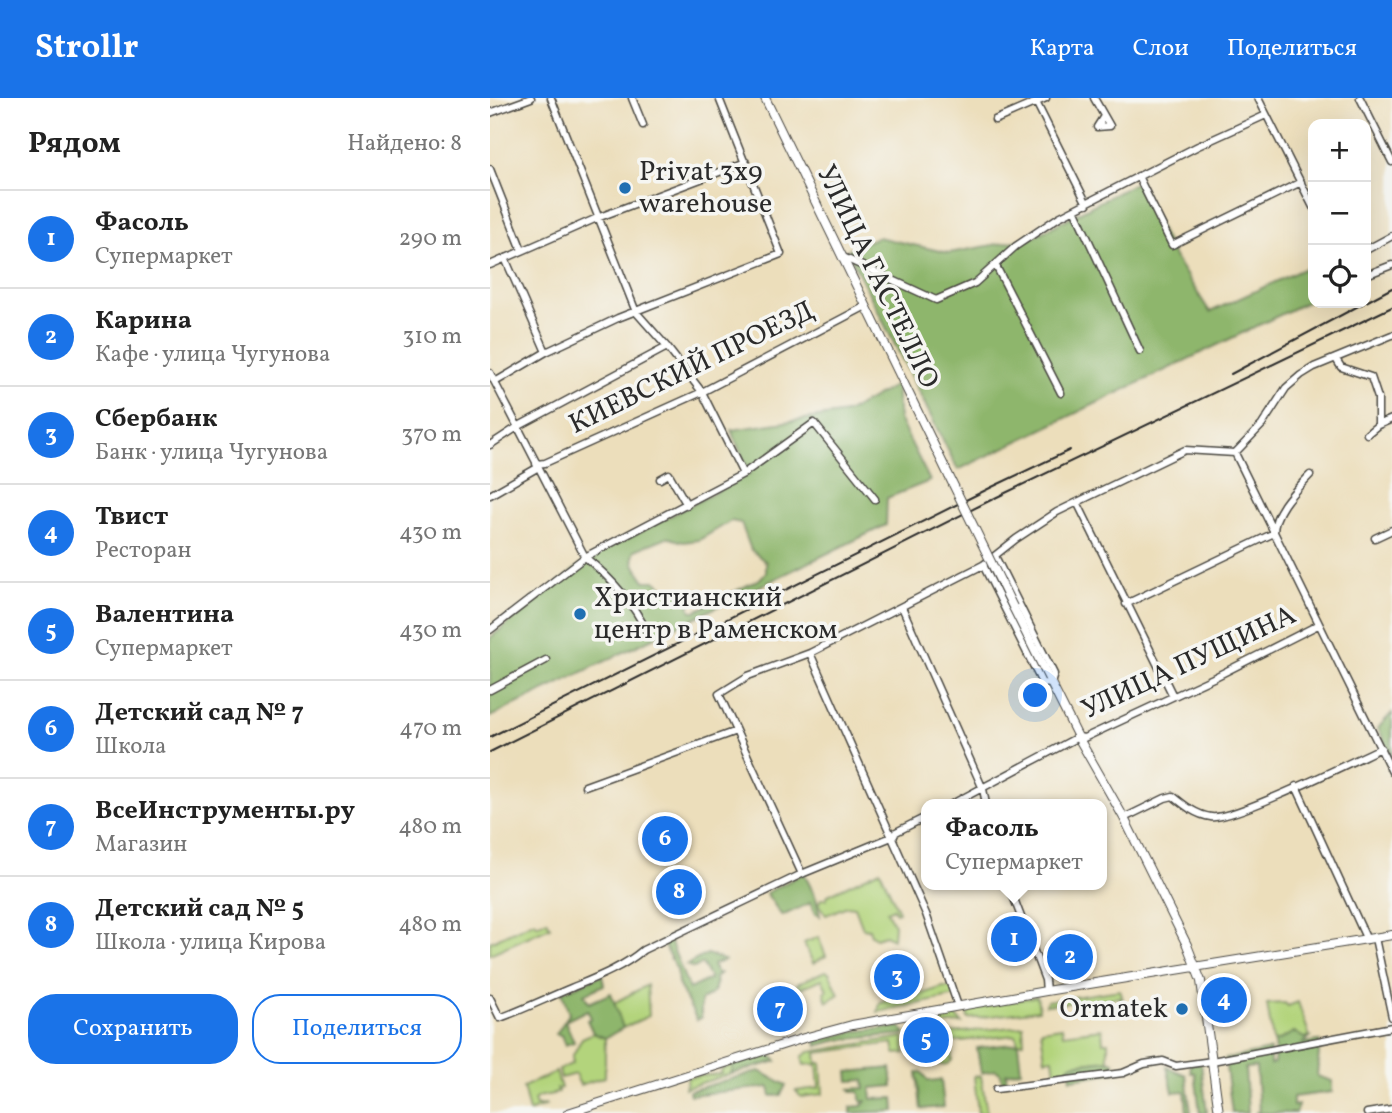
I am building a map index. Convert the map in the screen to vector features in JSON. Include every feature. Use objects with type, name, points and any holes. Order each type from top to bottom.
[{"type":"main road","name":"УЛИЦА ГАСТЕЛЛО","points":[[765,98],[1051,684],[1124,818],[1196,967],[1204,997],[1219,1113]]},
{"type":"main road","points":[[568,1113],[852,1025],[1392,935]]},
{"type":"street","points":[[490,113],[531,98]]},
{"type":"street","points":[[551,98],[636,312],[702,392],[743,474]]},
{"type":"street","points":[[632,98],[643,125]]},
{"type":"street","points":[[495,382],[546,352],[618,318],[781,254],[719,98]]},
{"type":"street","points":[[995,120],[1046,98]]},
{"type":"street","points":[[1094,98],[1104,116]]},
{"type":"street","points":[[1258,98],[1308,197]]},
{"type":"street","points":[[1360,98],[1392,162]]},
{"type":"street","points":[[1036,102],[1087,204]]},
{"type":"street","points":[[843,257],[936,300],[975,283],[1017,246],[1059,217],[1266,115]]},
{"type":"street","points":[[490,265],[597,218],[746,162]]},
{"type":"street","points":[[490,169],[522,250]]},
{"type":"street","points":[[1138,176],[1172,245],[1301,182]]},
{"type":"street","points":[[1075,211],[1140,351]]},
{"type":"street","points":[[1371,247],[1392,236]]},
{"type":"street","points":[[505,258],[546,352]]},
{"type":"street","points":[[1371,273],[1392,265]]},
{"type":"street","points":[[996,267],[1061,393]]},
{"type":"street","name":"КИЕВСКИЙ ПРОЕЗД","points":[[490,495],[536,466],[702,392],[866,306]]},
{"type":"street","points":[[803,874],[719,694],[748,676],[810,653],[983,565],[1057,512],[1185,450],[1235,453],[1262,425],[1286,388],[1314,367],[1392,335]]},
{"type":"street","points":[[490,445],[519,426],[667,347]]},
{"type":"street","points":[[1336,359],[1341,367],[1371,377],[1378,398],[1378,425]]},
{"type":"street","points":[[490,373],[585,557],[606,574],[638,612],[647,632]]},
{"type":"street","points":[[1367,433],[1392,419]]},
{"type":"street","points":[[490,630],[585,557],[743,474],[814,423],[875,499]]},
{"type":"street","points":[[1235,453],[1392,772]]},
{"type":"street","points":[[660,479],[669,474],[687,505]]},
{"type":"street","points":[[1274,533],[1274,524],[1289,496],[1310,475]]},
{"type":"street","points":[[1078,504],[1173,696]]},
{"type":"street","points":[[1376,538],[1392,530]]},
{"type":"street","points":[[1126,604],[1274,533]]},
{"type":"street","points":[[983,565],[1042,683],[1051,684],[1054,674],[995,556]]},
{"type":"street","points":[[902,607],[983,789],[985,799]]},
{"type":"street","name":"УЛИЦА ПУЩИНА","points":[[962,799],[1078,737],[1084,738],[1318,625]]},
{"type":"street","points":[[810,653],[894,836],[926,914],[958,1006]]},
{"type":"street","points":[[490,690],[546,660]]},
{"type":"street","points":[[585,786],[736,731]]},
{"type":"street","points":[[1124,818],[1165,797],[1173,796],[1199,814],[1221,817],[1381,748]]},
{"type":"street","points":[[1296,786],[1371,939],[1392,1017]]},
{"type":"street","points":[[490,998],[500,1018],[525,1009],[602,975],[643,950],[803,874],[894,836],[896,832],[921,820]]},
{"type":"street","points":[[1012,890],[1045,980],[1046,991]]},
{"type":"street","points":[[996,1089],[1123,1073],[1144,1064],[1163,1061],[1176,1066],[1212,1061],[1392,1027]]},
{"type":"street","points":[[1367,1113],[1392,1109]]},
{"type":"green space","points":[[1137,182],[1173,255],[1210,312],[1305,268],[1308,276],[1308,301],[958,470],[847,250],[878,237],[949,253],[1031,238]]},
{"type":"green space","points":[[896,385],[899,419],[930,481],[887,498],[886,525],[490,717],[490,638],[585,561],[750,474],[731,430],[846,413]],"holes":[[[731,521],[741,523],[751,550],[766,562],[766,572],[760,579],[696,611],[691,611],[689,607],[694,598],[689,591],[671,594],[656,581],[645,581],[634,563],[635,550],[667,537],[683,542],[699,540]]]},
{"type":"green space","points":[[1392,713],[1392,757],[1378,728]]},
{"type":"green space","points":[[880,870],[899,912],[896,913],[893,908],[887,911],[894,925],[893,939],[885,935],[876,938],[871,935],[869,929],[863,928],[855,907],[847,906],[826,915],[818,904],[821,899],[826,899],[826,896]]},
{"type":"green space","points":[[804,873],[816,898],[820,916],[815,914],[810,903],[782,916],[766,893]]},
{"type":"green space","points":[[547,920],[550,927],[490,954],[490,942],[535,921],[537,925]]},
{"type":"green space","points":[[818,937],[826,956],[813,963],[804,943]]},
{"type":"green space","points":[[669,938],[689,989],[710,979],[702,964],[694,968],[686,965],[707,954],[724,960],[713,965],[717,974],[721,973],[715,978],[713,992],[701,1000],[701,1018],[697,1020],[678,984],[677,970],[662,942]]},
{"type":"green space","points":[[825,971],[829,972],[839,994],[827,1002],[824,992],[827,990],[822,979],[799,989],[797,984]]},
{"type":"green space","points":[[602,975],[604,985],[584,994],[589,1003],[611,993],[623,1028],[605,1038],[593,1033],[587,1020],[591,1018],[587,1010],[565,1021],[574,1042],[565,1045],[561,1035],[556,1034],[569,1014],[562,992]]},
{"type":"green space","points":[[647,985],[649,1016],[623,1028],[612,1004]]},
{"type":"green space","points":[[943,987],[953,987],[956,996],[878,1012],[880,1003],[908,993],[913,997]]},
{"type":"green space","points":[[1120,990],[1125,1014],[1120,1014],[1120,997],[1046,1005],[1047,1001]]},
{"type":"green space","points":[[1037,996],[1039,1010],[968,1019],[967,1010]]},
{"type":"green space","points":[[1298,1002],[1310,1037],[1304,1038],[1294,1032],[1273,1041],[1267,1004],[1285,1003],[1288,1006]]},
{"type":"green space","points":[[956,1016],[962,1023],[941,1025],[942,1034],[1023,1026],[1024,1042],[1018,1043],[1016,1035],[951,1042],[952,1060],[948,1064],[927,1062],[921,1056],[943,1055],[941,1035],[936,1035],[933,1030],[923,1032],[919,1026],[935,1024],[938,1019]]},
{"type":"green space","points":[[901,1027],[905,1034],[838,1040],[817,1046],[816,1041],[856,1031]]},
{"type":"green space","points":[[1062,1027],[1063,1034],[1102,1029],[1103,1042],[1108,1042],[1108,1060],[1073,1064],[1066,1070],[1055,1073],[1053,1058],[1045,1059],[1041,1030]]},
{"type":"green space","points":[[1294,1032],[1304,1038],[1310,1037],[1303,1043],[1320,1041],[1317,1076],[1332,1081],[1332,1092],[1293,1097],[1293,1106],[1298,1105],[1296,1113],[1255,1113],[1259,1111],[1256,1067],[1245,1068],[1248,1113],[1232,1113],[1225,1059],[1270,1050],[1270,1065],[1274,1063],[1273,1041]]},
{"type":"green space","points":[[593,1033],[605,1038],[605,1077],[580,1085],[575,1074],[561,1078],[559,1070],[573,1063],[572,1057],[582,1038]]},
{"type":"green space","points":[[904,1037],[905,1053],[895,1054],[893,1043],[816,1053],[817,1063],[821,1063],[823,1094],[801,1097],[796,1091],[819,1088],[817,1064],[804,1065],[802,1057],[809,1052]]},
{"type":"green space","points":[[1018,1043],[1021,1070],[1006,1073],[1007,1084],[1002,1082],[1001,1074],[996,1070],[981,1073],[977,1048]]},
{"type":"green space","points":[[768,1053],[777,1061],[731,1074],[734,1064]]},
{"type":"green space","points":[[1108,1060],[1114,1062],[1116,1072],[1071,1079],[1069,1067],[1073,1064]]},
{"type":"green space","points":[[1201,1063],[1207,1113],[1200,1113],[1195,1073],[1191,1073],[1190,1064]]},
{"type":"green space","points":[[734,1064],[731,1074],[685,1088],[688,1077],[721,1074],[720,1071]]},
{"type":"green space","points":[[1167,1067],[1186,1075],[1191,1113],[1187,1113],[1185,1091],[1173,1092]]},
{"type":"green space","points":[[891,1068],[893,1086],[871,1088],[872,1099],[894,1098],[895,1111],[851,1113],[851,1107],[862,1106],[866,1101],[862,1101],[859,1092],[852,1092],[850,1089],[865,1088],[864,1080],[849,1081],[848,1072]]},
{"type":"green space","points":[[759,1071],[786,1085],[781,1095],[771,1096],[769,1087],[690,1095],[689,1091]]},
{"type":"green space","points":[[556,1072],[561,1088],[557,1089],[558,1093],[538,1097],[534,1100],[536,1106],[547,1105],[529,1112],[523,1087]]},
{"type":"green space","points":[[922,1072],[928,1081],[941,1080],[944,1107],[921,1109],[917,1073]]},
{"type":"green space","points":[[974,1076],[981,1076],[987,1113],[978,1113]]},
{"type":"railway","points":[[1371,299],[1392,288]]},
{"type":"railway","points":[[490,752],[997,497],[1392,307]]},
{"type":"railway","points":[[1231,374],[1355,308]]},
{"type":"railway","points":[[490,737],[1070,450]]},
{"type":"place","name":"Privat 3x9 warehouse","points":[[625,188]]},
{"type":"place","name":"Христианский центр в Раменском","points":[[580,614]]},
{"type":"place","name":"Детский сад № 7","points":[[665,839]]},
{"type":"place","name":"Детский сад № 5","points":[[679,892]]},
{"type":"place","name":"Фасоль","points":[[1014,939]]},
{"type":"place","name":"Карина","points":[[1070,957]]},
{"type":"place","name":"Сбербанк","points":[[897,977]]},
{"type":"place","name":"Твист","points":[[1224,1000]]},
{"type":"place","name":"ВсеИнструменты.ру","points":[[780,1009]]},
{"type":"place","name":"Ormatek","points":[[1182,1009]]},
{"type":"place","name":"Валентина","points":[[926,1040]]}]
